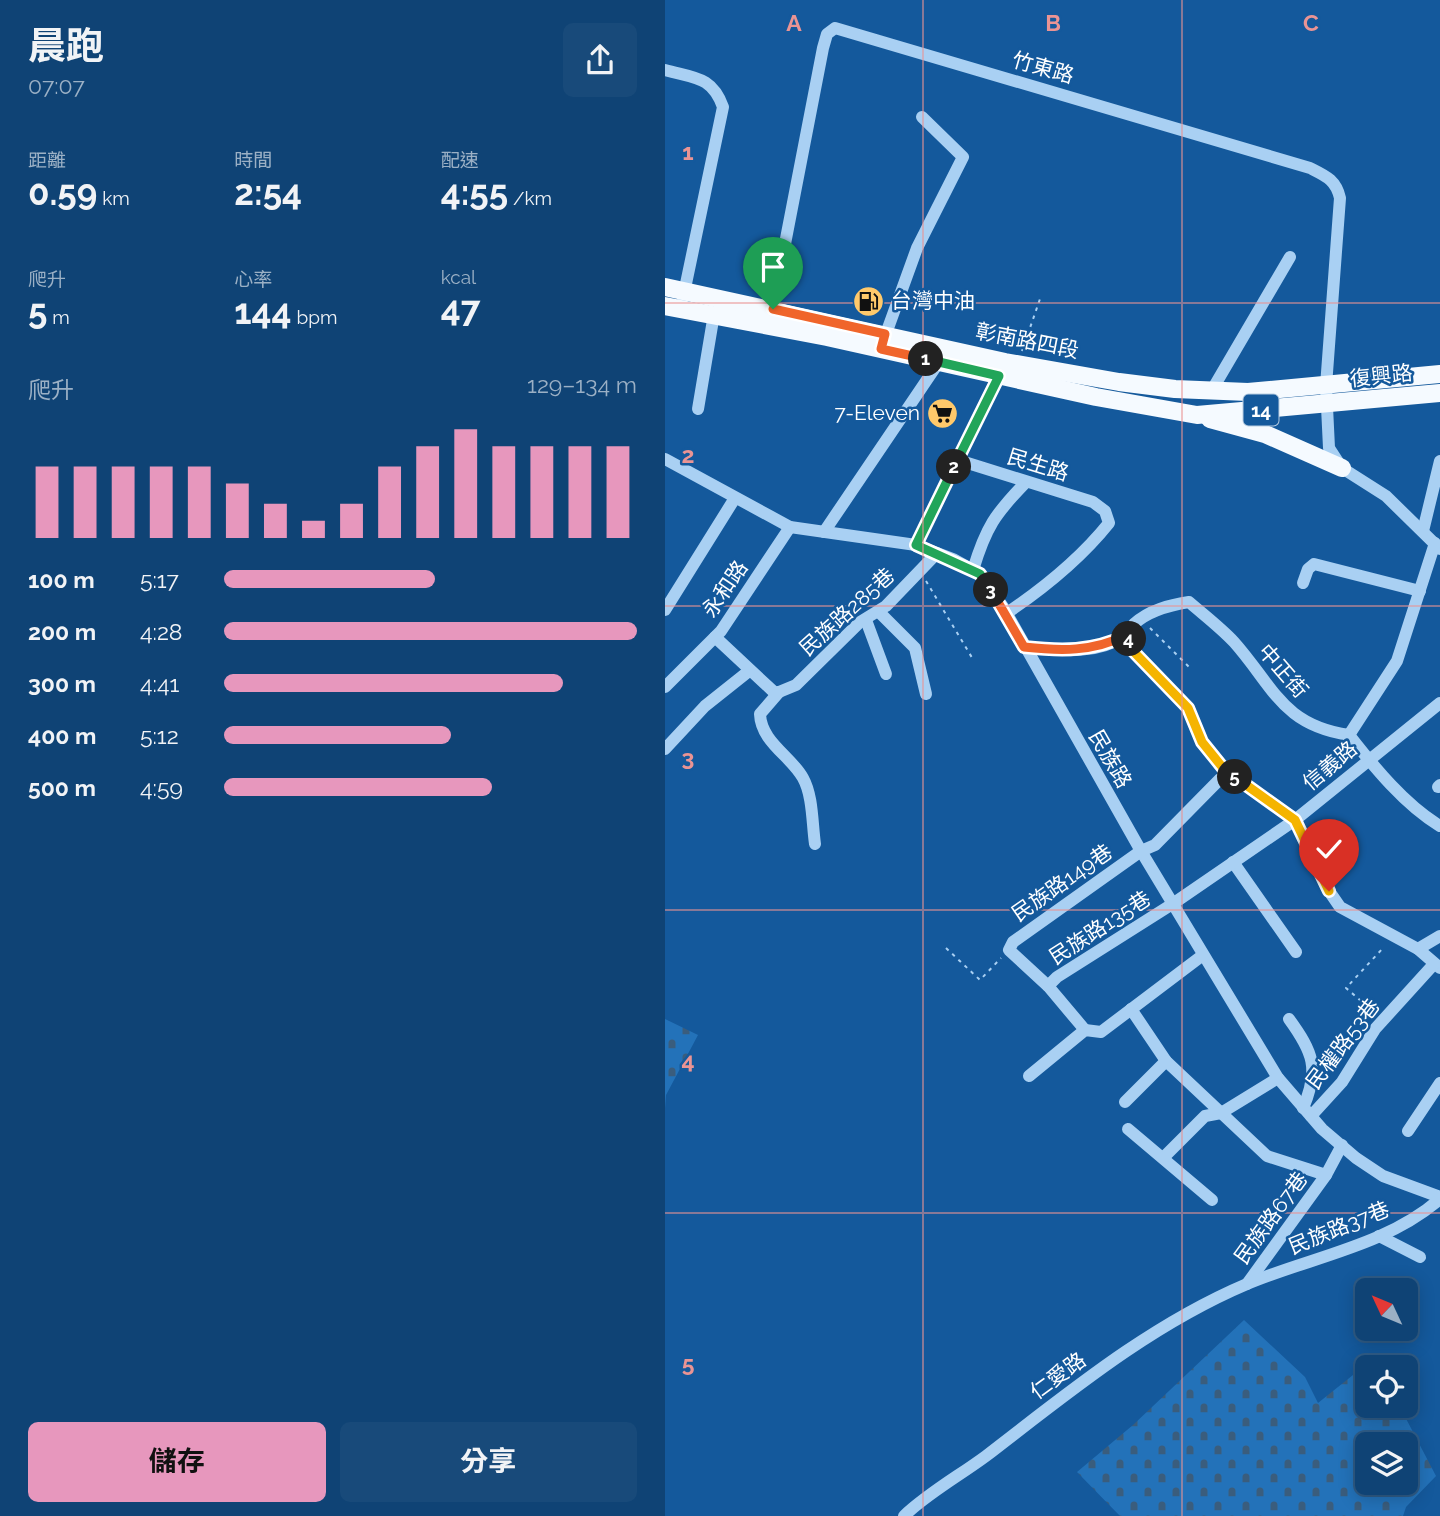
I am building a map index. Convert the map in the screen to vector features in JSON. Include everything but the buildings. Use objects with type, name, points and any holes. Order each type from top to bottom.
[{"type":"main road","name":"彰南路四段","points":[[665,287],[677,302],[714,314],[771,318]]},
{"type":"main road","name":"彰南路四段","points":[[677,302],[771,318],[1007,367],[1197,415],[1326,395]]},
{"type":"main road","name":"彰南路四段","points":[[883,341],[939,362],[1212,390],[1326,395]]},
{"type":"main road","name":"復興路","points":[[1326,395],[1440,374]]},
{"type":"main road","name":"復興路","points":[[1326,395],[1440,393]]},
{"type":"main road","points":[[1197,415],[1265,434],[1342,468]]},
{"type":"street","name":"竹東路","points":[[771,318],[827,34],[835,28],[843,29],[1310,168],[1329,177],[1338,186],[1340,198],[1326,395]]},
{"type":"street","points":[[665,70],[707,82],[717,89],[723,107],[677,302]]},
{"type":"street","points":[[883,341],[917,248],[963,157],[922,117]]},
{"type":"street","points":[[1212,390],[1290,257]]},
{"type":"street","points":[[698,409],[714,314]]},
{"type":"street","points":[[824,532],[939,362]]},
{"type":"street","points":[[916,545],[1007,367]]},
{"type":"street","points":[[1326,395],[1329,448],[1342,468],[1386,496],[1437,546],[1397,661],[1349,735],[1367,758],[1423,816],[1440,826]]},
{"type":"street","name":"民族路","points":[[665,459],[790,527],[916,545],[980,574],[1006,613],[1141,851],[1278,1078],[1307,1112],[1342,1145],[1383,1176],[1440,1198]]},
{"type":"street","name":"民生路","points":[[958,460],[1093,502],[1105,511],[1109,523],[1096,539],[1039,591],[1006,613]]},
{"type":"street","points":[[1423,531],[1440,461]]},
{"type":"street","points":[[973,570],[984,533],[997,512],[1027,482]]},
{"type":"street","points":[[665,610],[735,498]]},
{"type":"street","name":"永和路","points":[[779,692],[775,693],[748,671],[715,637],[790,527]]},
{"type":"street","name":"民族路285巷","points":[[779,692],[796,685],[860,622],[879,612],[937,553]]},
{"type":"street","points":[[1303,583],[1308,569],[1314,564],[1420,590]]},
{"type":"street","name":"中正街","points":[[1127,635],[1141,619],[1167,606],[1189,602],[1234,642],[1272,693],[1306,723],[1326,731],[1349,735]]},
{"type":"street","points":[[879,612],[915,648],[926,695]]},
{"type":"street","points":[[866,620],[886,674]]},
{"type":"street","points":[[1024,647],[1081,650],[1105,646],[1127,635]]},
{"type":"street","points":[[665,687],[715,637]]},
{"type":"street","points":[[665,749],[705,706],[748,671]]},
{"type":"street","points":[[779,692],[760,715],[760,722],[772,742],[803,778],[815,844]]},
{"type":"street","name":"信義路","points":[[1174,903],[1295,820],[1367,758],[1440,704]]},
{"type":"street","name":"民族路149巷","points":[[1009,950],[1013,942],[1141,851],[1155,845],[1220,779]]},
{"type":"street","points":[[1295,820],[1329,891],[1340,906],[1355,917],[1418,949],[1437,966]]},
{"type":"street","points":[[1233,862],[1296,952]]},
{"type":"street","name":"民族路135巷","points":[[1048,986],[1057,977],[1174,903]]},
{"type":"street","points":[[1418,949],[1440,936]]},
{"type":"street","points":[[1009,950],[1048,986],[1085,1030],[1101,1032],[1203,955]]},
{"type":"street","name":"民權路53巷","points":[[1307,1112],[1342,1082],[1383,1020],[1437,966]]},
{"type":"street","points":[[1131,1009],[1166,1061],[1221,1113]]},
{"type":"street","points":[[1289,1019],[1313,1056],[1307,1112]]},
{"type":"street","points":[[1029,1076],[1085,1030]]},
{"type":"street","points":[[1125,1102],[1166,1061]]},
{"type":"street","points":[[1164,1157],[1205,1116],[1221,1113],[1278,1078]]},
{"type":"street","points":[[1408,1131],[1440,1083]]},
{"type":"street","name":"民族路67巷","points":[[1221,1113],[1267,1156],[1326,1175]]},
{"type":"street","points":[[1128,1129],[1212,1200]]},
{"type":"street","name":"民族路67巷","points":[[1246,1284],[1326,1175],[1342,1145]]},
{"type":"street","name":"民族路37巷","points":[[1246,1284],[1379,1237],[1425,1212],[1440,1198]]},
{"type":"street","points":[[1379,1237],[1420,1257]]},
{"type":"street","name":"仁愛路","points":[[904,1516],[1084,1380],[1187,1313],[1246,1284]]},
{"type":"path","points":[[1007,367],[1041,296]]},
{"type":"path","points":[[920,571],[974,661]]},
{"type":"path","points":[[1141,619],[1189,667]]},
{"type":"path","points":[[1127,635],[1133,651],[1188,708],[1202,742],[1223,768],[1295,820]]},
{"type":"path","points":[[1383,1020],[1346,988],[1394,936]]},
{"type":"path","points":[[946,948],[980,980],[1009,950]]},
{"type":"green space","points":[[665,1019],[698,1035],[666,1095],[665,1108]]},
{"type":"green space","points":[[1244,1320],[1305,1377],[1318,1403],[1355,1373],[1355,1418],[1406,1418],[1413,1432],[1355,1432],[1355,1495],[1418,1495],[1406,1507],[1403,1516],[1120,1516],[1077,1472],[1133,1425]]},
{"type":"green space","points":[[1418,1442],[1436,1476],[1418,1495]]},
{"type":"place","name":"台灣中油","points":[[868,301]]},
{"type":"place","name":"7-Eleven","points":[[943,413]]},
{"type":"route","points":[[773,309],[885,334],[881,349],[999,376],[916,545],[953,559],[980,574],[1003,607],[1024,647],[1081,650],[1105,646],[1127,635],[1133,651],[1188,708],[1202,742],[1223,768],[1295,820],[1329,891]]}]
